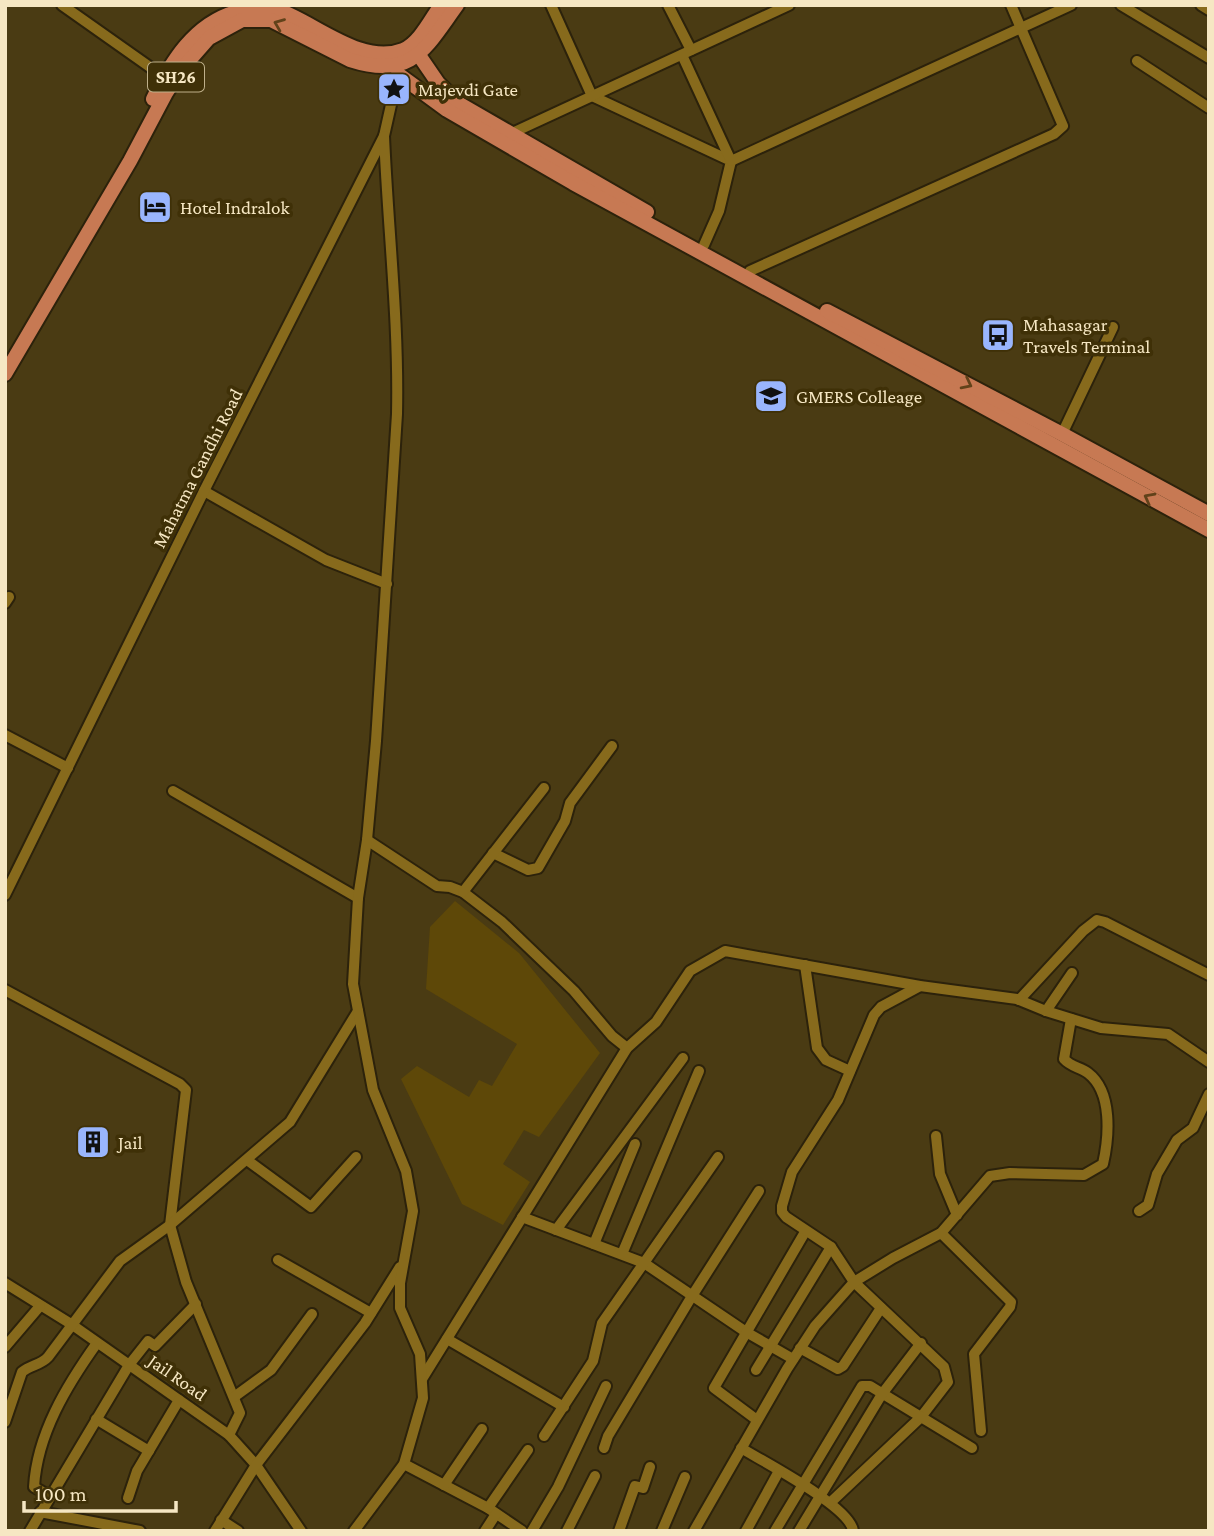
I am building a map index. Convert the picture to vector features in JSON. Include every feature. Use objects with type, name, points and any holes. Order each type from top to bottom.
[{"type":"main road","points":[[407,58],[441,5]]},
{"type":"main road","points":[[407,58],[457,5]]},
{"type":"main road","name":"SH26","points":[[5,359],[140,124],[164,77],[191,39],[206,26],[222,16],[250,8],[270,7],[291,15],[342,43],[407,58]]},
{"type":"main road","name":"SH26","points":[[5,374],[130,161],[166,93],[180,71],[209,38],[242,20],[271,20],[350,60],[361,63],[407,58]]},
{"type":"main road","points":[[407,58],[458,103],[704,245],[1209,514]]},
{"type":"main road","points":[[407,58],[447,110],[573,183],[1209,530]]},
{"type":"street","points":[[62,5],[164,77]]},
{"type":"street","points":[[551,5],[592,96],[731,161],[1071,5]]},
{"type":"street","points":[[668,5],[731,161],[719,211],[704,245]]},
{"type":"street","points":[[510,134],[789,5]]},
{"type":"street","points":[[750,271],[1054,134],[1063,126],[1011,5]]},
{"type":"street","points":[[1121,5],[1209,58]]},
{"type":"street","points":[[1201,5],[1209,10]]},
{"type":"street","name":"Mahatma Gandhi Road","points":[[5,895],[204,491],[384,136],[407,58]]},
{"type":"street","points":[[1137,61],[1209,108]]},
{"type":"street","points":[[354,1531],[404,1464],[423,1398],[421,1354],[400,1308],[400,1283],[413,1211],[406,1171],[373,1090],[353,984],[358,898],[366,840],[387,584],[398,367],[384,136]]},
{"type":"street","points":[[1062,434],[1113,327]]},
{"type":"street","points":[[204,491],[326,560],[387,584]]},
{"type":"street","points":[[5,735],[68,768]]},
{"type":"street","points":[[493,853],[528,870],[538,868],[565,821],[570,803],[612,746]]},
{"type":"street","points":[[463,892],[544,788]]},
{"type":"street","points":[[173,791],[358,898]]},
{"type":"street","points":[[366,840],[437,886],[463,892],[502,922],[574,991],[612,1036],[626,1048]]},
{"type":"street","points":[[1019,1000],[1083,931],[1097,920],[1209,975]]},
{"type":"street","points":[[422,1379],[626,1048],[656,1022],[690,971],[725,951],[920,986],[1019,1000],[1101,1028],[1168,1034],[1209,1062]]},
{"type":"street","points":[[805,965],[817,1048],[826,1060],[850,1071]]},
{"type":"street","points":[[1046,1011],[1072,973]]},
{"type":"street","points":[[831,1502],[921,1418],[948,1382],[944,1367],[854,1282],[831,1247],[786,1217],[782,1206],[792,1172],[838,1100],[878,1009],[920,986]]},
{"type":"street","points":[[5,990],[180,1084],[186,1090],[170,1225],[186,1282],[240,1413],[229,1434]]},
{"type":"street","points":[[5,1422],[22,1371],[28,1366],[45,1361],[120,1261],[170,1225],[290,1122],[358,1011]]},
{"type":"street","points":[[694,1531],[800,1348],[815,1326],[854,1282],[941,1233],[990,1176],[1010,1173],[1084,1175],[1103,1164],[1108,1144],[1104,1094],[1087,1072],[1070,1065],[1064,1059],[1071,1019]]},
{"type":"street","points":[[556,1230],[683,1058]]},
{"type":"street","points":[[622,1254],[699,1071]]},
{"type":"street","points":[[1139,1211],[1148,1205],[1157,1174],[1177,1140],[1193,1129],[1209,1094]]},
{"type":"street","points":[[936,1136],[940,1174],[957,1215]]},
{"type":"street","points":[[594,1244],[635,1143]]},
{"type":"street","points":[[247,1160],[311,1207],[356,1157]]},
{"type":"street","points":[[544,1436],[593,1361],[602,1323],[718,1157]]},
{"type":"street","points":[[604,1448],[608,1436],[692,1296],[760,1191]]},
{"type":"street","points":[[522,1217],[644,1263],[746,1332],[793,1359]]},
{"type":"street","points":[[757,1420],[714,1388],[805,1231]]},
{"type":"street","points":[[941,1233],[1011,1302],[975,1354],[981,1431]]},
{"type":"street","points":[[757,1370],[831,1247]]},
{"type":"street","points":[[215,1531],[256,1465],[371,1313],[405,1258]]},
{"type":"street","points":[[278,1260],[371,1313]]},
{"type":"street","name":"Jail Road","points":[[5,1283],[71,1324],[229,1434],[256,1465],[301,1531]]},
{"type":"street","points":[[30,1531],[130,1365],[148,1341],[155,1346],[196,1304]]},
{"type":"street","points":[[5,1347],[40,1306]]},
{"type":"street","points":[[800,1348],[838,1369],[843,1366],[881,1308]]},
{"type":"street","points":[[234,1397],[271,1370],[312,1314]]},
{"type":"street","points":[[447,1339],[564,1407]]},
{"type":"street","points":[[50,1496],[34,1487],[44,1438],[72,1378],[97,1343]]},
{"type":"street","points":[[799,1531],[883,1394],[921,1343]]},
{"type":"street","points":[[532,1531],[558,1487],[606,1386]]},
{"type":"street","points":[[775,1531],[862,1386],[870,1386],[972,1448]]},
{"type":"street","points":[[128,1498],[137,1471],[179,1399]]},
{"type":"street","points":[[96,1419],[149,1451]]},
{"type":"street","points":[[444,1486],[482,1429]]},
{"type":"street","points":[[741,1448],[831,1502],[852,1524],[853,1531]]},
{"type":"street","points":[[485,1531],[492,1511],[528,1450]]},
{"type":"street","points":[[404,1464],[492,1511],[522,1531]]},
{"type":"street","points":[[619,1531],[635,1486],[643,1488],[650,1467]]},
{"type":"street","points":[[746,1531],[779,1471]]},
{"type":"street","points":[[567,1531],[595,1476]]},
{"type":"street","points":[[663,1531],[685,1477]]},
{"type":"street","points":[[38,1515],[40,1531]]},
{"type":"street","points":[[38,1515],[140,1531]]},
{"type":"street","points":[[221,1520],[239,1531]]},
{"type":"shaded area","points":[[455,901],[519,953],[600,1053],[539,1137],[524,1130],[503,1164],[530,1182],[503,1225],[462,1204],[401,1079],[417,1066],[469,1097],[479,1080],[492,1086],[517,1044],[426,989],[430,927]]},
{"type":"place","name":"Majevdi Gate","points":[[394,89]]},
{"type":"place","name":"Hotel Indralok","points":[[155,207]]},
{"type":"place","name":"Mahasagar Travels Terminal","points":[[998,335]]},
{"type":"place","name":"GMERS Colleage","points":[[771,396]]},
{"type":"place","name":"Jail","points":[[93,1142]]}]
